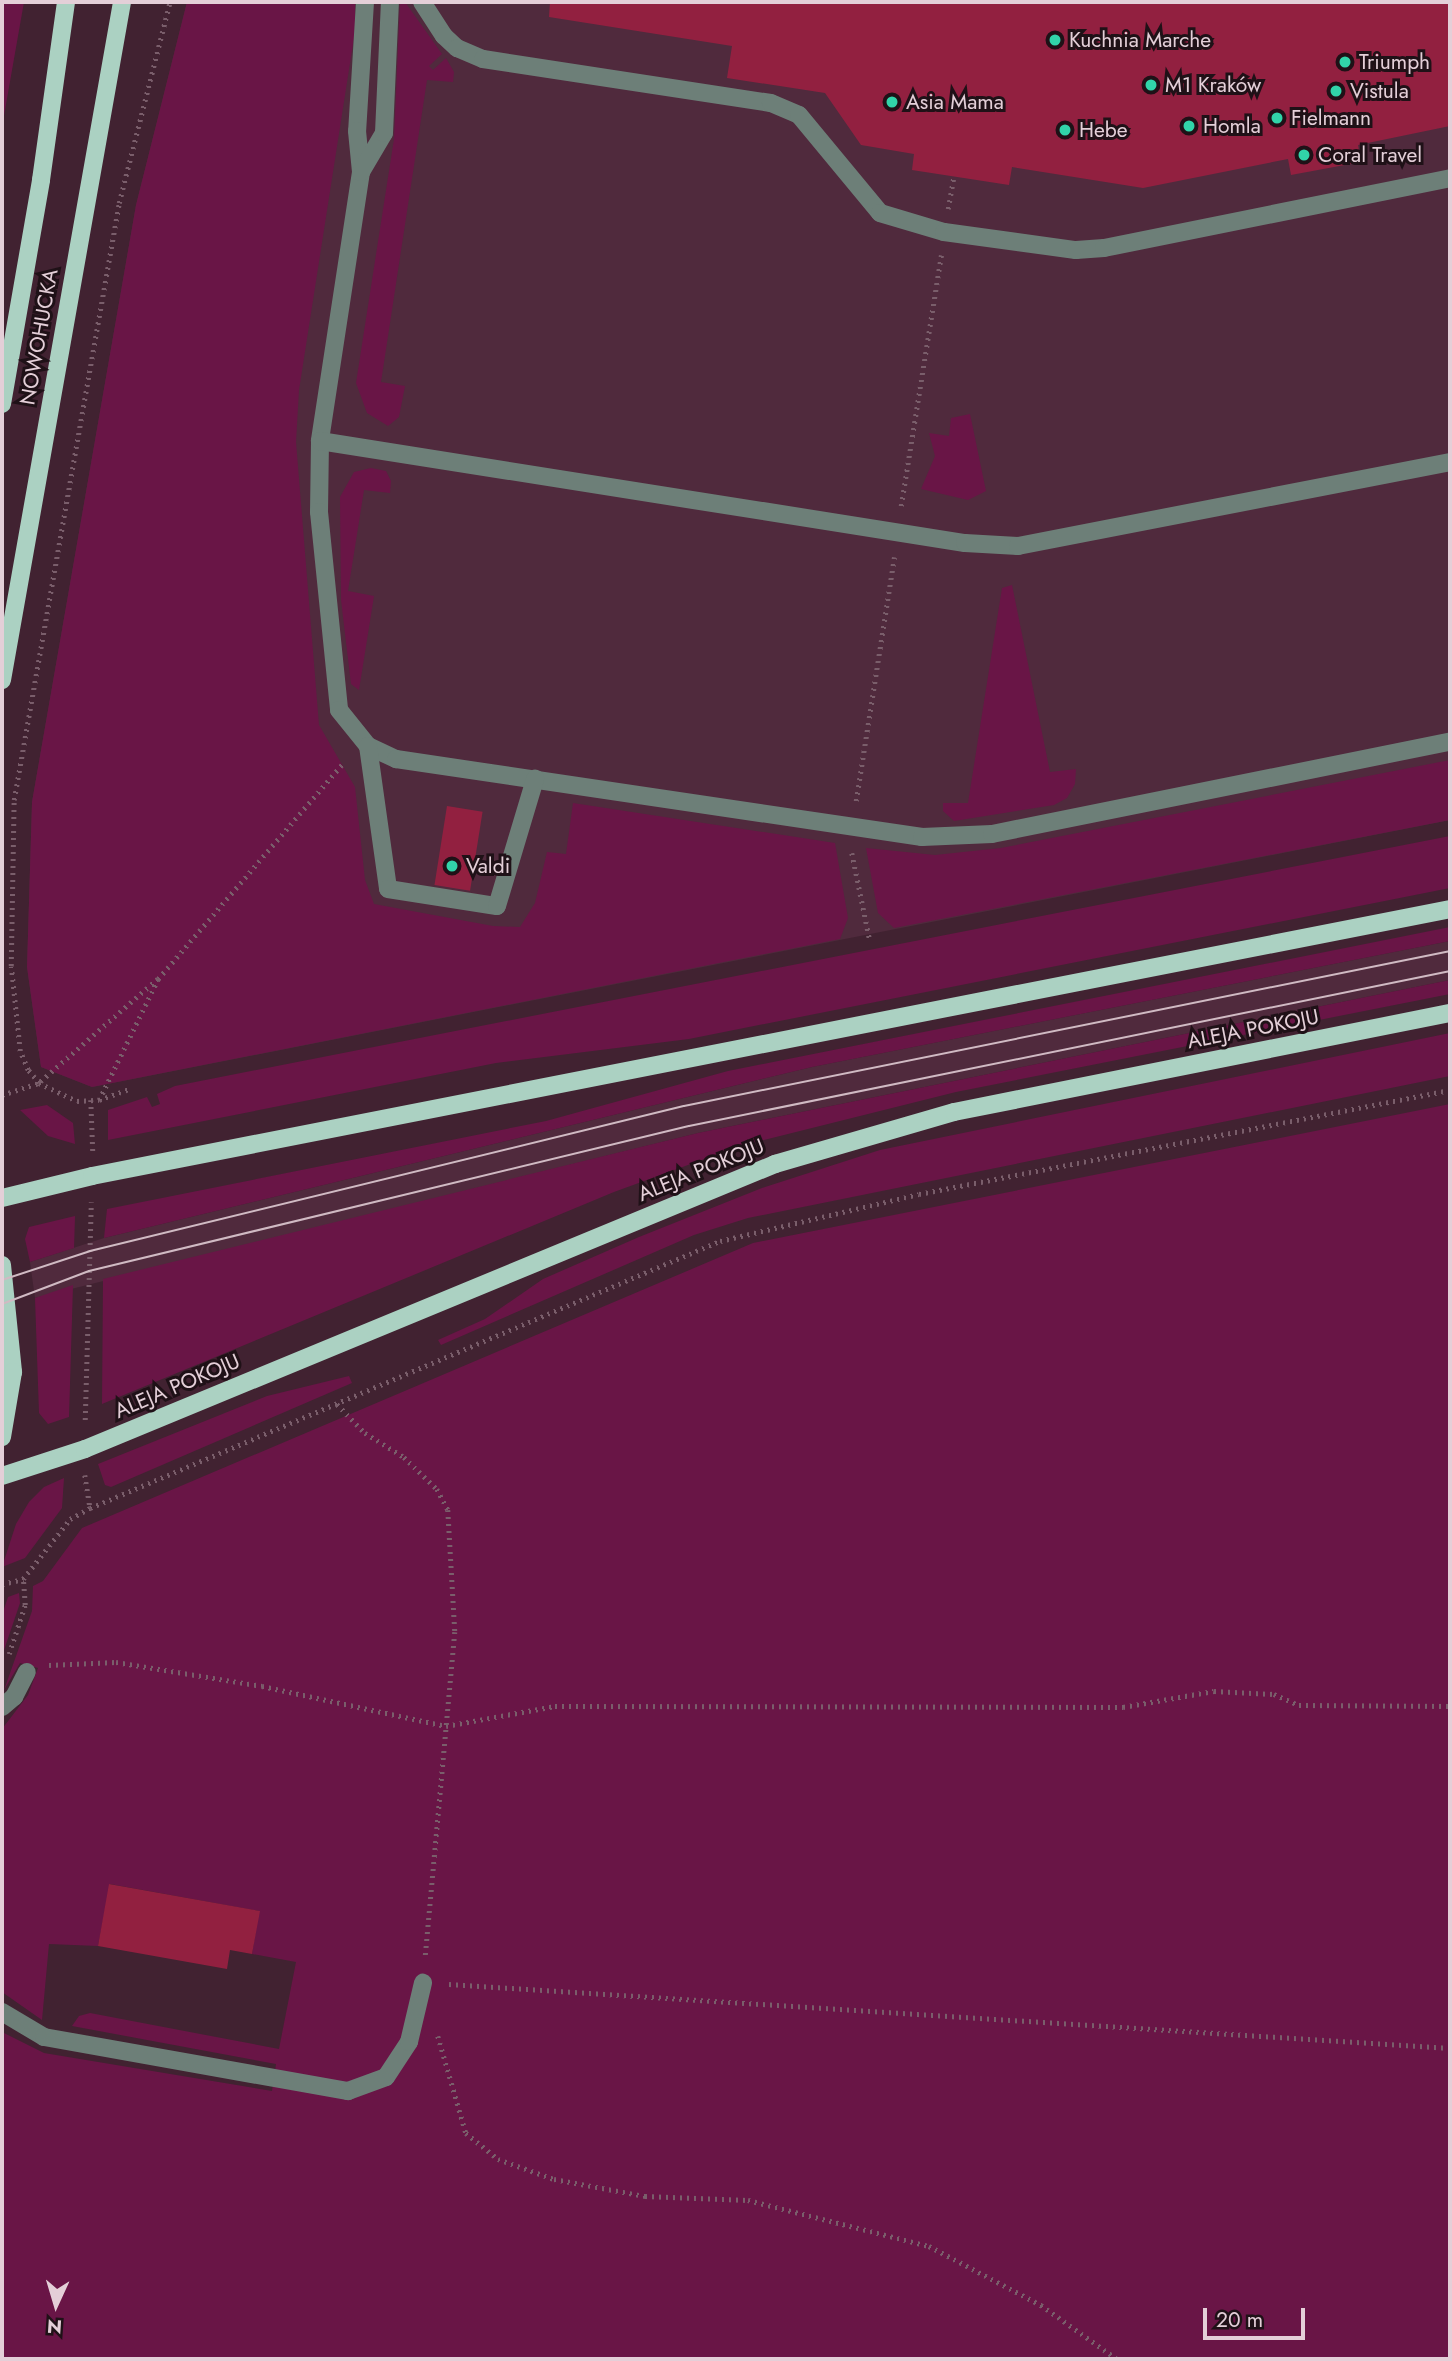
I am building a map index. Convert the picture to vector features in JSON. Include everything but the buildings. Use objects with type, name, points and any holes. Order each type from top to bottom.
[{"type":"main road","name":"NOWOHUCKA","points":[[2,404],[41,180],[66,2]]},
{"type":"main road","name":"NOWOHUCKA","points":[[2,680],[122,2]]},
{"type":"main road","points":[[2,1198],[112,1172],[1450,908]]},
{"type":"main road","name":"ALEJA POKOJU","points":[[2,1476],[85,1449],[775,1164],[967,1109],[1450,1013]]},
{"type":"main road","points":[[2,1265],[13,1372],[2,1437]]},
{"type":"lane","points":[[365,2],[356,131],[361,172],[320,441],[319,512],[334,682],[339,710],[368,746],[396,759],[922,837],[992,834],[1450,742]]},
{"type":"lane","points":[[361,172],[384,133],[390,2]]},
{"type":"lane","points":[[422,2],[444,36],[457,48],[483,59],[780,107],[799,115],[880,214],[944,232],[1076,250],[1104,248],[1450,178]]},
{"type":"lane","points":[[320,441],[965,543],[1018,546],[1450,462]]},
{"type":"lane","points":[[368,746],[388,890],[497,906],[534,779]]},
{"type":"lane","points":[[2,1707],[14,1697],[27,1672]]},
{"type":"lane","points":[[2,2012],[44,2037],[348,2091],[386,2077],[409,2042],[424,1983]]},
{"type":"path","points":[[130,1089],[99,1100],[66,1097],[40,1083],[27,1070],[20,1051],[11,966],[15,800],[119,202],[170,2]]},
{"type":"path","points":[[947,216],[954,177]]},
{"type":"path","points":[[900,514],[942,247]]},
{"type":"path","points":[[855,812],[895,549]]},
{"type":"path","points":[[2,1095],[40,1083],[158,979],[345,761],[368,746]]},
{"type":"path","points":[[850,845],[870,942]]},
{"type":"path","points":[[99,1100],[158,979]]},
{"type":"path","points":[[2,1584],[23,1579],[70,1519],[90,1508],[697,1250],[775,1225],[1450,1090]]},
{"type":"path","points":[[91,1100],[93,1142]]},
{"type":"path","points":[[86,1410],[91,1212]]},
{"type":"path","points":[[336,1403],[365,1433],[404,1457],[437,1489],[448,1510],[455,1632],[424,1983],[1450,2048]]},
{"type":"path","points":[[84,1470],[90,1508]]},
{"type":"path","points":[[7,1659],[25,1605],[23,1579]]},
{"type":"path","points":[[27,1672],[58,1662],[116,1662],[262,1686],[446,1726],[555,1706],[1123,1707],[1214,1691],[1274,1694],[1299,1705],[1450,1706]]},
{"type":"path","points":[[436,2029],[466,2133],[498,2159],[554,2179],[645,2196],[748,2200],[929,2246],[1041,2305],[1117,2359]]},
{"type":"shaded area","points":[[2,2],[24,2],[2,127]]},
{"type":"shaded area","name":"M1 Kraków","points":[[187,2],[1450,2],[1450,820],[92,1087],[41,1067],[27,967],[32,802],[136,205]]},
{"type":"shaded area","points":[[187,2],[355,2],[355,31],[299,390],[296,442],[319,725],[355,787],[365,880],[374,904],[493,926],[520,927],[535,903],[547,852],[566,854],[573,803],[835,843],[848,918],[840,939],[92,1087],[41,1067],[27,967],[32,802],[136,205]]},
{"type":"shaded area","points":[[400,2],[405,2],[442,54],[429,66],[433,70],[446,58],[454,72],[453,82],[427,80],[381,382],[405,386],[399,417],[388,426],[367,413],[356,383],[394,139]]},
{"type":"shaded area","points":[[970,414],[986,491],[968,500],[921,489],[935,456],[929,433],[949,436],[951,418]]},
{"type":"shaded area","points":[[371,468],[386,471],[391,481],[390,493],[364,490],[348,591],[374,596],[359,690],[351,684],[341,600],[340,497],[354,472]]},
{"type":"shaded area","points":[[1012,585],[1050,772],[1076,769],[1075,784],[1067,798],[1054,805],[954,821],[943,811],[943,803],[968,803],[1002,588]]},
{"type":"shaded area","points":[[1450,760],[1450,820],[894,928],[878,913],[866,848],[935,855],[1001,848]]},
{"type":"shaded area","points":[[1450,836],[1450,888],[689,1039],[496,1063],[108,1140],[108,1110],[147,1097],[152,1107],[160,1104],[157,1094],[175,1086]]},
{"type":"shaded area","points":[[1450,927],[1450,941],[812,1067],[104,1238],[107,1209],[546,1121],[728,1071]]},
{"type":"shaded area","points":[[1450,941],[1450,980],[698,1133],[35,1298],[30,1262],[104,1238],[812,1067]]},
{"type":"shaded area","points":[[1450,980],[1450,994],[956,1092],[740,1146],[614,1192],[102,1404],[103,1279],[698,1133]]},
{"type":"shaded area","points":[[1450,1033],[1450,1076],[748,1218],[694,1235],[441,1345],[438,1340],[485,1319],[543,1279],[639,1237],[762,1188],[880,1150]]},
{"type":"shaded area","points":[[1450,1104],[1450,2359],[2,2359],[2,2032],[44,2053],[272,2091],[276,2064],[72,2026],[79,2016],[90,2013],[279,2049],[296,1962],[252,1954],[259,1911],[110,1884],[98,1946],[49,1944],[42,2020],[2,1992],[2,1729],[28,1695],[38,1668],[20,1663],[4,1690],[32,1611],[33,1586],[43,1581],[82,1528],[753,1243]]},
{"type":"shaded area","points":[[47,1105],[73,1123],[75,1144],[48,1136],[20,1110]]},
{"type":"shaded area","points":[[75,1216],[74,1248],[30,1262],[25,1239],[29,1227]]},
{"type":"shaded area","points":[[73,1285],[69,1417],[48,1424],[39,1413],[35,1298]]},
{"type":"shaded area","points":[[349,1376],[352,1383],[111,1487],[105,1485],[98,1464],[267,1396]]},
{"type":"shaded area","points":[[64,1478],[62,1508],[25,1558],[2,1567],[16,1524],[29,1502],[44,1487]]},
{"type":"shaded area","points":[[19,1593],[20,1603],[2,1656],[2,1615],[8,1597]]},
{"type":"tram line","points":[[2,1280],[90,1251],[684,1106],[1450,951]]},
{"type":"tram line","points":[[2,1304],[89,1271],[689,1126],[1450,971]]},
{"type":"place","name":"Kuchnia Marche","points":[[1055,40]]},
{"type":"place","name":"Triumph","points":[[1345,62]]},
{"type":"place","name":"M1 Kraków","points":[[1151,85]]},
{"type":"place","name":"Vistula","points":[[1336,91]]},
{"type":"place","name":"Asia Mama","points":[[892,102]]},
{"type":"place","name":"Fielmann","points":[[1277,118]]},
{"type":"place","name":"Homla","points":[[1189,126]]},
{"type":"place","name":"Hebe","points":[[1065,130]]},
{"type":"place","name":"Coral Travel","points":[[1304,155]]},
{"type":"place","name":"Valdi","points":[[452,866]]}]
